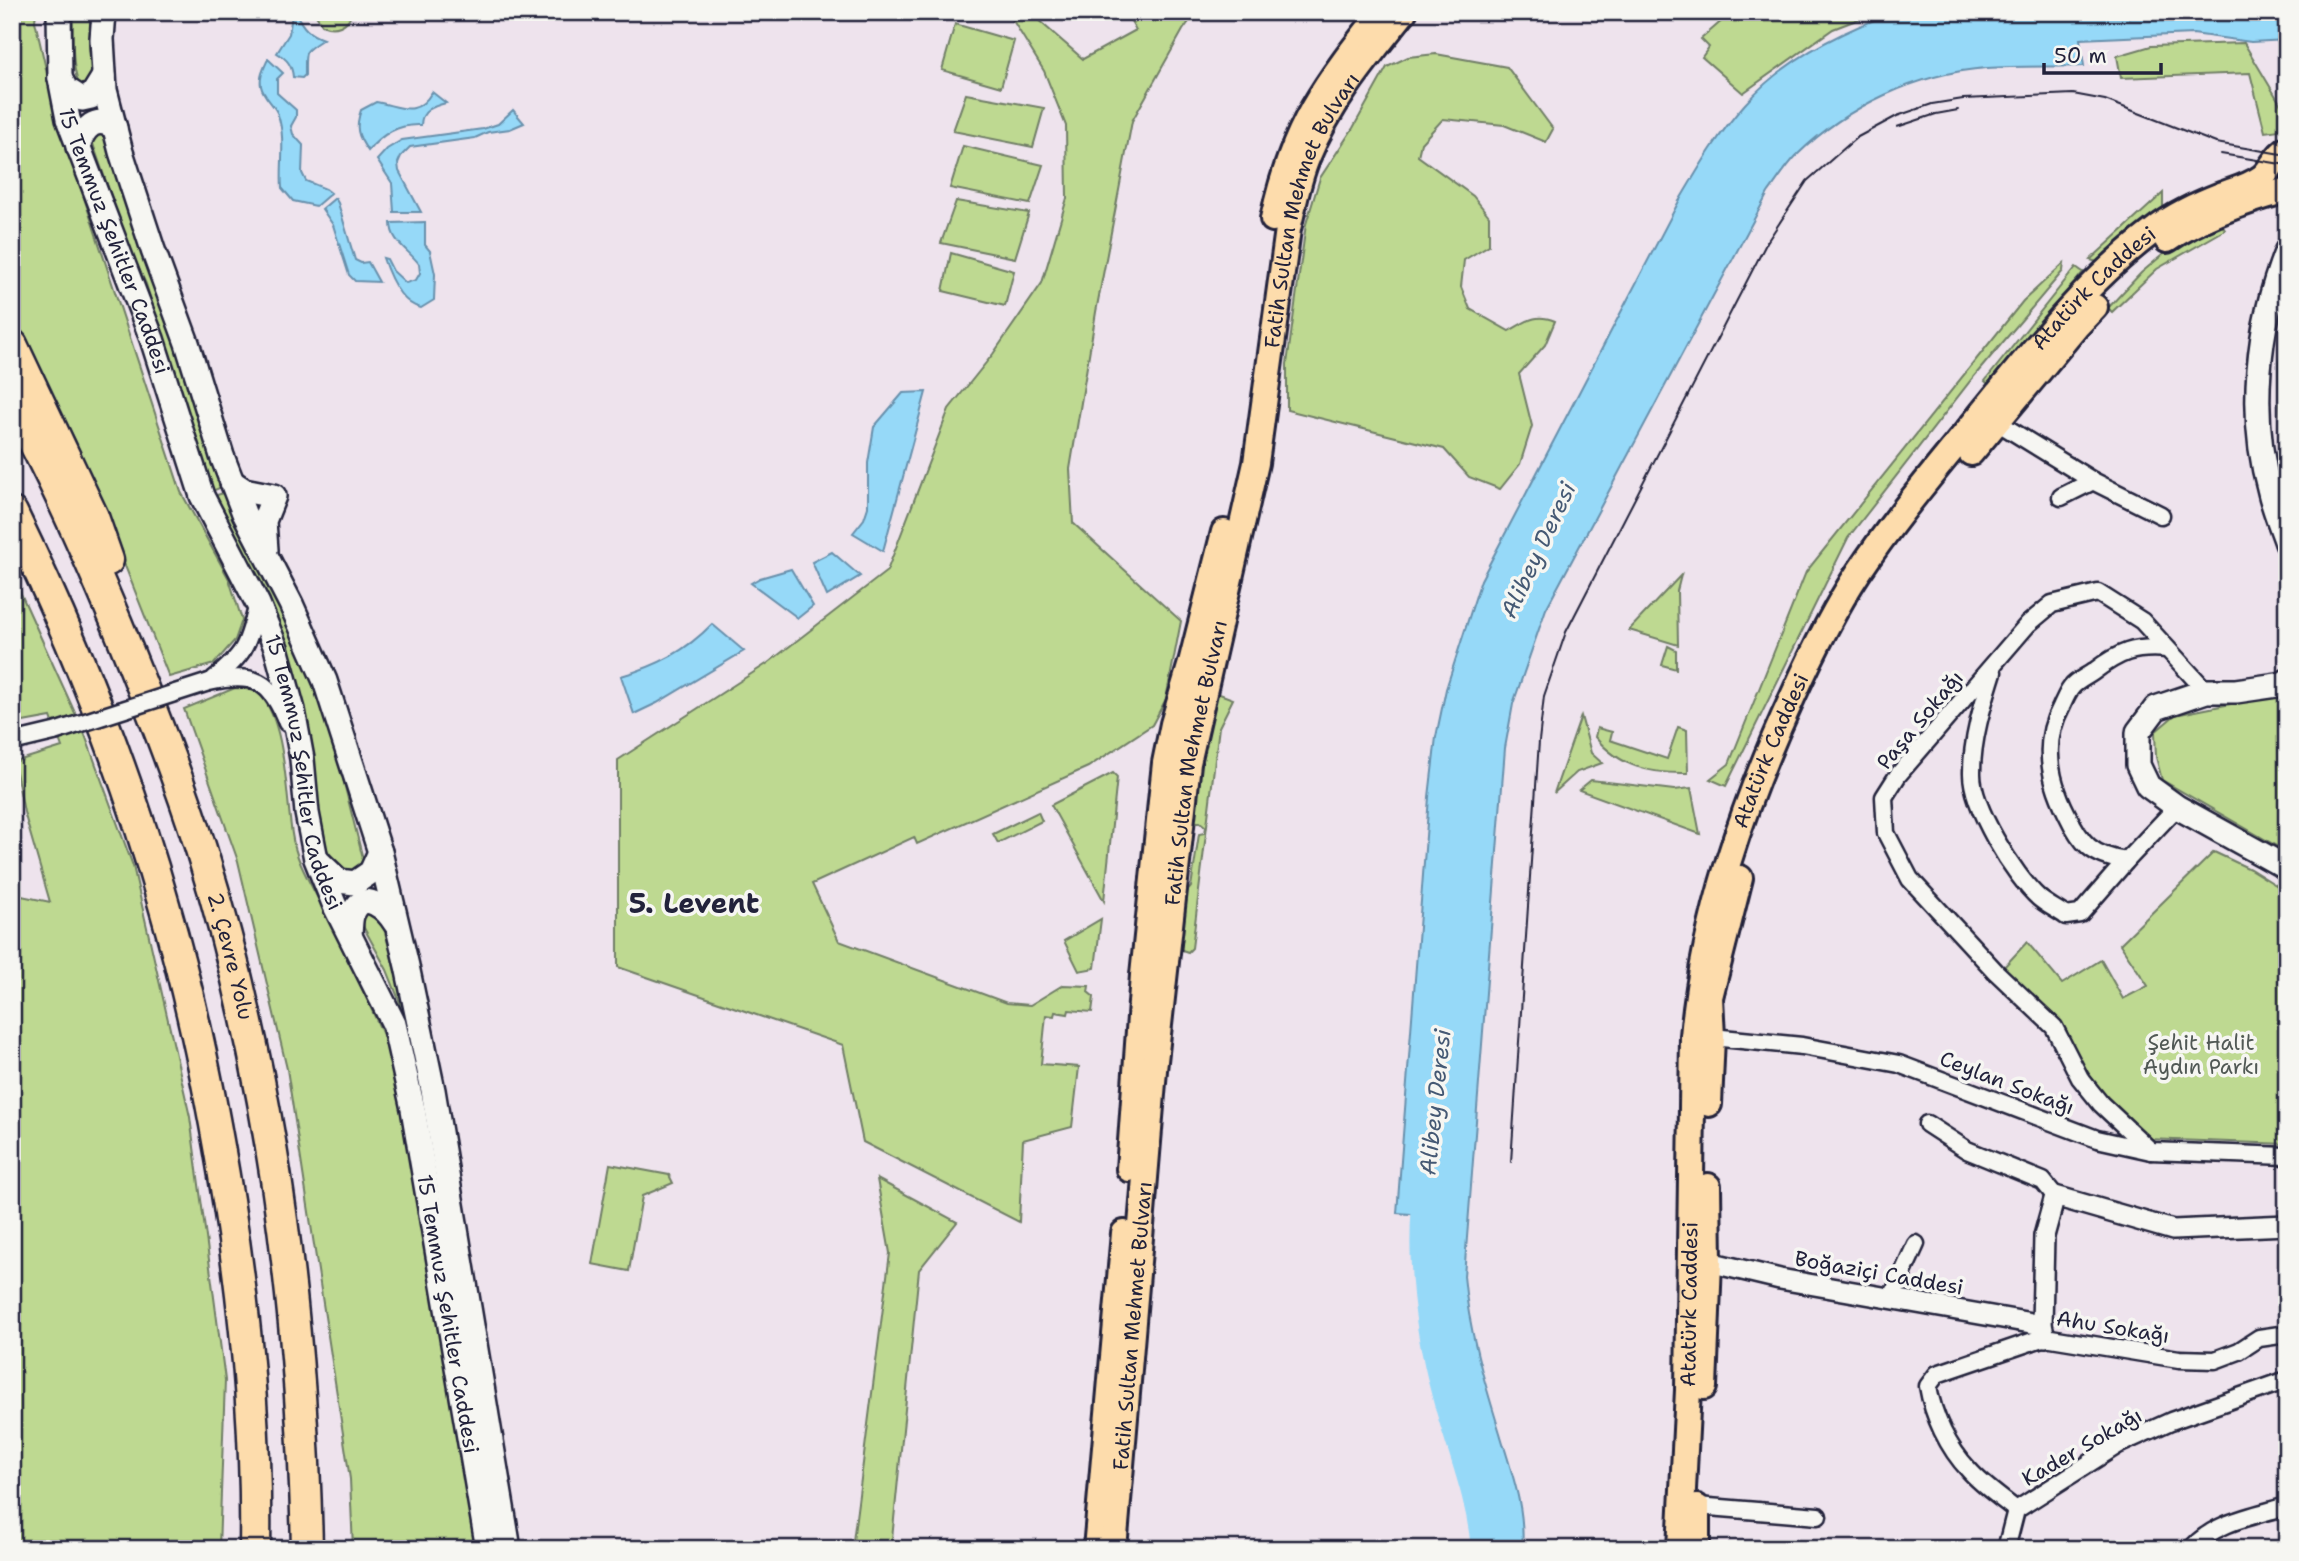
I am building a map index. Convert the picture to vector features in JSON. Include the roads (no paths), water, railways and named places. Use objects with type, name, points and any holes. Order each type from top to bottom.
[{"type":"highway","points":[[12,345],[93,517],[120,593],[127,649]]},
{"type":"highway","name":"2. Çevre Yolu","points":[[12,401],[59,492],[127,649],[169,755],[201,850],[233,968],[260,1087],[274,1168],[301,1398],[307,1549]]},
{"type":"highway","points":[[12,513],[66,632],[118,763],[164,905],[186,987],[216,1126],[246,1330],[253,1428],[255,1549]]},
{"type":"main road","name":"15 Temmuz Şehitler Caddesi","points":[[59,12],[60,78],[68,119],[152,339],[202,496],[268,628],[293,710],[316,859],[335,906],[394,1024],[404,1059],[488,1549]]},
{"type":"main road","name":"15 Temmuz Şehitler Caddesi","points":[[104,12],[105,90],[153,250],[247,520],[325,681],[380,852],[433,1090],[509,1549]]},
{"type":"main road","name":"Fatih Sultan Mehmet Bulvarı","points":[[1114,1549],[1137,1180],[1143,975],[1168,742],[1208,599],[1239,463],[1272,224],[1280,186],[1307,115],[1326,84],[1382,12]]},
{"type":"main road","name":"Fatih Sultan Mehmet Bulvarı","points":[[1096,1549],[1137,1180],[1167,957],[1188,763],[1256,463],[1288,229],[1307,156],[1326,119],[1360,67],[1404,12]]},
{"type":"main road","points":[[60,78],[66,89],[82,99],[91,97],[104,76]]},
{"type":"main road","points":[[78,147],[81,135],[95,122],[109,124],[115,128]]},
{"type":"main road","name":"Atatürk Caddesi","points":[[1703,1037],[1696,1003],[1710,923],[1743,818],[1777,730],[1838,606],[1857,575],[1906,508],[2001,390],[2058,321],[2092,287],[2153,231],[2188,208],[2262,177],[2274,164],[2278,154],[2287,149]]},
{"type":"main road","name":"Atatürk Caddesi","points":[[1697,1549],[1704,1405],[1700,1261],[1703,1037],[1710,997],[1741,876],[1769,789],[1805,705],[1873,582],[1907,532],[2076,327],[2153,250],[2187,227],[2224,211],[2287,190]]},
{"type":"main road","points":[[2287,250],[2268,305],[2260,358],[2259,431],[2269,491],[2287,543]]},
{"type":"main road","points":[[232,482],[244,490],[274,496],[264,521],[267,560]]},
{"type":"main road","points":[[2286,683],[2236,691],[2206,691],[2156,708],[2138,733],[2138,765],[2148,786],[2177,807],[2287,868]]},
{"type":"main road","points":[[316,859],[339,881],[355,883],[371,872],[380,852]]},
{"type":"main road","points":[[1154,860],[1159,882],[1157,943],[1167,957]]},
{"type":"main road","points":[[350,934],[354,910],[360,904],[370,902],[378,903],[385,909],[398,928]]},
{"type":"main road","name":"Atatürk Caddesi","points":[[1680,1549],[1688,1390],[1700,1261]]},
{"type":"street","points":[[1997,422],[2093,481],[2161,515]]},
{"type":"street","points":[[2061,497],[2093,481]]},
{"type":"street","name":"Paşa Sokağı","points":[[2151,1151],[2101,1104],[2080,1078],[2054,1027],[1996,972],[1910,879],[1886,833],[1884,797],[1898,775],[2028,624],[2052,604],[2098,593],[2141,621],[2206,691]]},
{"type":"street","points":[[209,682],[237,659],[247,642],[258,604]]},
{"type":"street","points":[[2126,861],[2108,859],[2092,852],[2074,829],[2055,790],[2048,755],[2053,722],[2071,688],[2114,656],[2143,647],[2167,649]]},
{"type":"street","points":[[1997,662],[1983,704],[1971,775],[1982,812],[2015,872],[2040,898],[2066,916],[2080,914],[2177,807]]},
{"type":"street","points":[[12,742],[54,733],[209,682],[248,678],[267,685],[279,703],[302,759]]},
{"type":"street","name":"Ceylan Sokağı","points":[[1703,1037],[1802,1046],[1899,1064],[2097,1139],[2151,1151],[2287,1156]]},
{"type":"street","points":[[1927,1124],[1967,1150],[2043,1181],[2055,1196],[2173,1230],[2287,1225]]},
{"type":"street","points":[[2043,1331],[2044,1236],[2055,1196]]},
{"type":"street","points":[[1891,1299],[1916,1244]]},
{"type":"street","name":"Boğaziçi Caddesi","points":[[1700,1261],[2043,1331]]},
{"type":"street","name":"Ahu Sokağı","points":[[2016,1510],[1968,1470],[1948,1441],[1931,1405],[1928,1386],[1937,1374],[2043,1331],[2074,1343],[2120,1347],[2179,1359],[2215,1360],[2239,1351],[2259,1338],[2287,1334]]},
{"type":"street","name":"Kader Sokağı","points":[[2006,1549],[2016,1510],[2118,1445],[2171,1421],[2287,1380]]},
{"type":"street","points":[[1697,1506],[1818,1516]]},
{"type":"street","points":[[2190,1549],[2214,1530],[2234,1521],[2287,1506]]},
{"type":"water","points":[[1896,12],[2085,12],[2085,17],[2226,17],[2226,12],[2287,12],[2287,40],[2251,42],[2193,34],[2080,39],[2084,66],[1987,68],[1935,77],[1885,95],[1861,107],[1817,137],[1793,159],[1768,193],[1546,609],[1513,704],[1505,748],[1464,1276],[1478,1356],[1513,1476],[1522,1519],[1522,1549],[1493,1549],[1485,1491],[1454,1380],[1439,1308],[1434,1253],[1437,1216],[1397,1213],[1429,797],[1436,737],[1446,689],[1481,580],[1678,203],[1709,152],[1745,104],[1777,74],[1834,38]]},
{"type":"water","points":[[292,15],[297,15],[307,30],[323,39],[306,52],[305,75],[302,78],[293,77],[288,63],[277,53],[289,34]]},
{"type":"water","points":[[268,59],[283,73],[277,79],[277,93],[296,110],[291,126],[293,134],[303,145],[302,173],[306,181],[331,193],[316,206],[293,201],[282,188],[280,124],[261,83],[262,72]]},
{"type":"water","points":[[432,92],[446,103],[426,112],[421,125],[405,126],[391,131],[368,151],[358,131],[361,110],[376,102],[400,108],[414,108],[420,106]]},
{"type":"water","points":[[513,110],[524,123],[475,138],[410,147],[401,156],[399,171],[421,212],[394,212],[392,183],[377,160],[387,149],[402,140],[483,129],[498,124]]},
{"type":"water","points":[[335,198],[355,260],[368,262],[379,282],[355,281],[349,275],[333,225],[322,209]]},
{"type":"water","points":[[425,222],[425,245],[430,251],[435,274],[434,300],[421,308],[407,301],[402,295],[392,281],[383,258],[387,259],[393,271],[406,283],[416,280],[420,273],[419,264],[397,241],[391,223]]},
{"type":"water","points":[[926,392],[883,551],[853,533],[864,519],[868,507],[868,463],[874,427],[903,393]]},
{"type":"water","points":[[832,552],[860,576],[827,596],[812,562]]},
{"type":"water","points":[[791,569],[813,606],[798,618],[751,583]]},
{"type":"water","points":[[712,624],[744,651],[634,714],[621,676],[670,656],[692,642]]},
{"type":"waterway","name":"Alibey Deresi","points":[[1429,1178],[1424,1234],[1426,1289],[1434,1344],[1447,1399],[1475,1492],[1485,1549]]},
{"type":"tram line","points":[[1511,1162],[1544,696],[1566,632],[1767,242],[1807,181],[1856,138],[1897,116],[1932,104],[1963,99],[2073,94],[2105,100],[2216,143],[2287,155]]},
{"type":"tram line","points":[[1897,127],[1958,110]]},
{"type":"tram line","points":[[2221,154],[2287,165]]},
{"type":"district","name":"5. Levent","points":[[694,903]]},
{"type":"park label","name":"Şehit Halit Aydın Parkı","points":[[2201,1055]]}]
